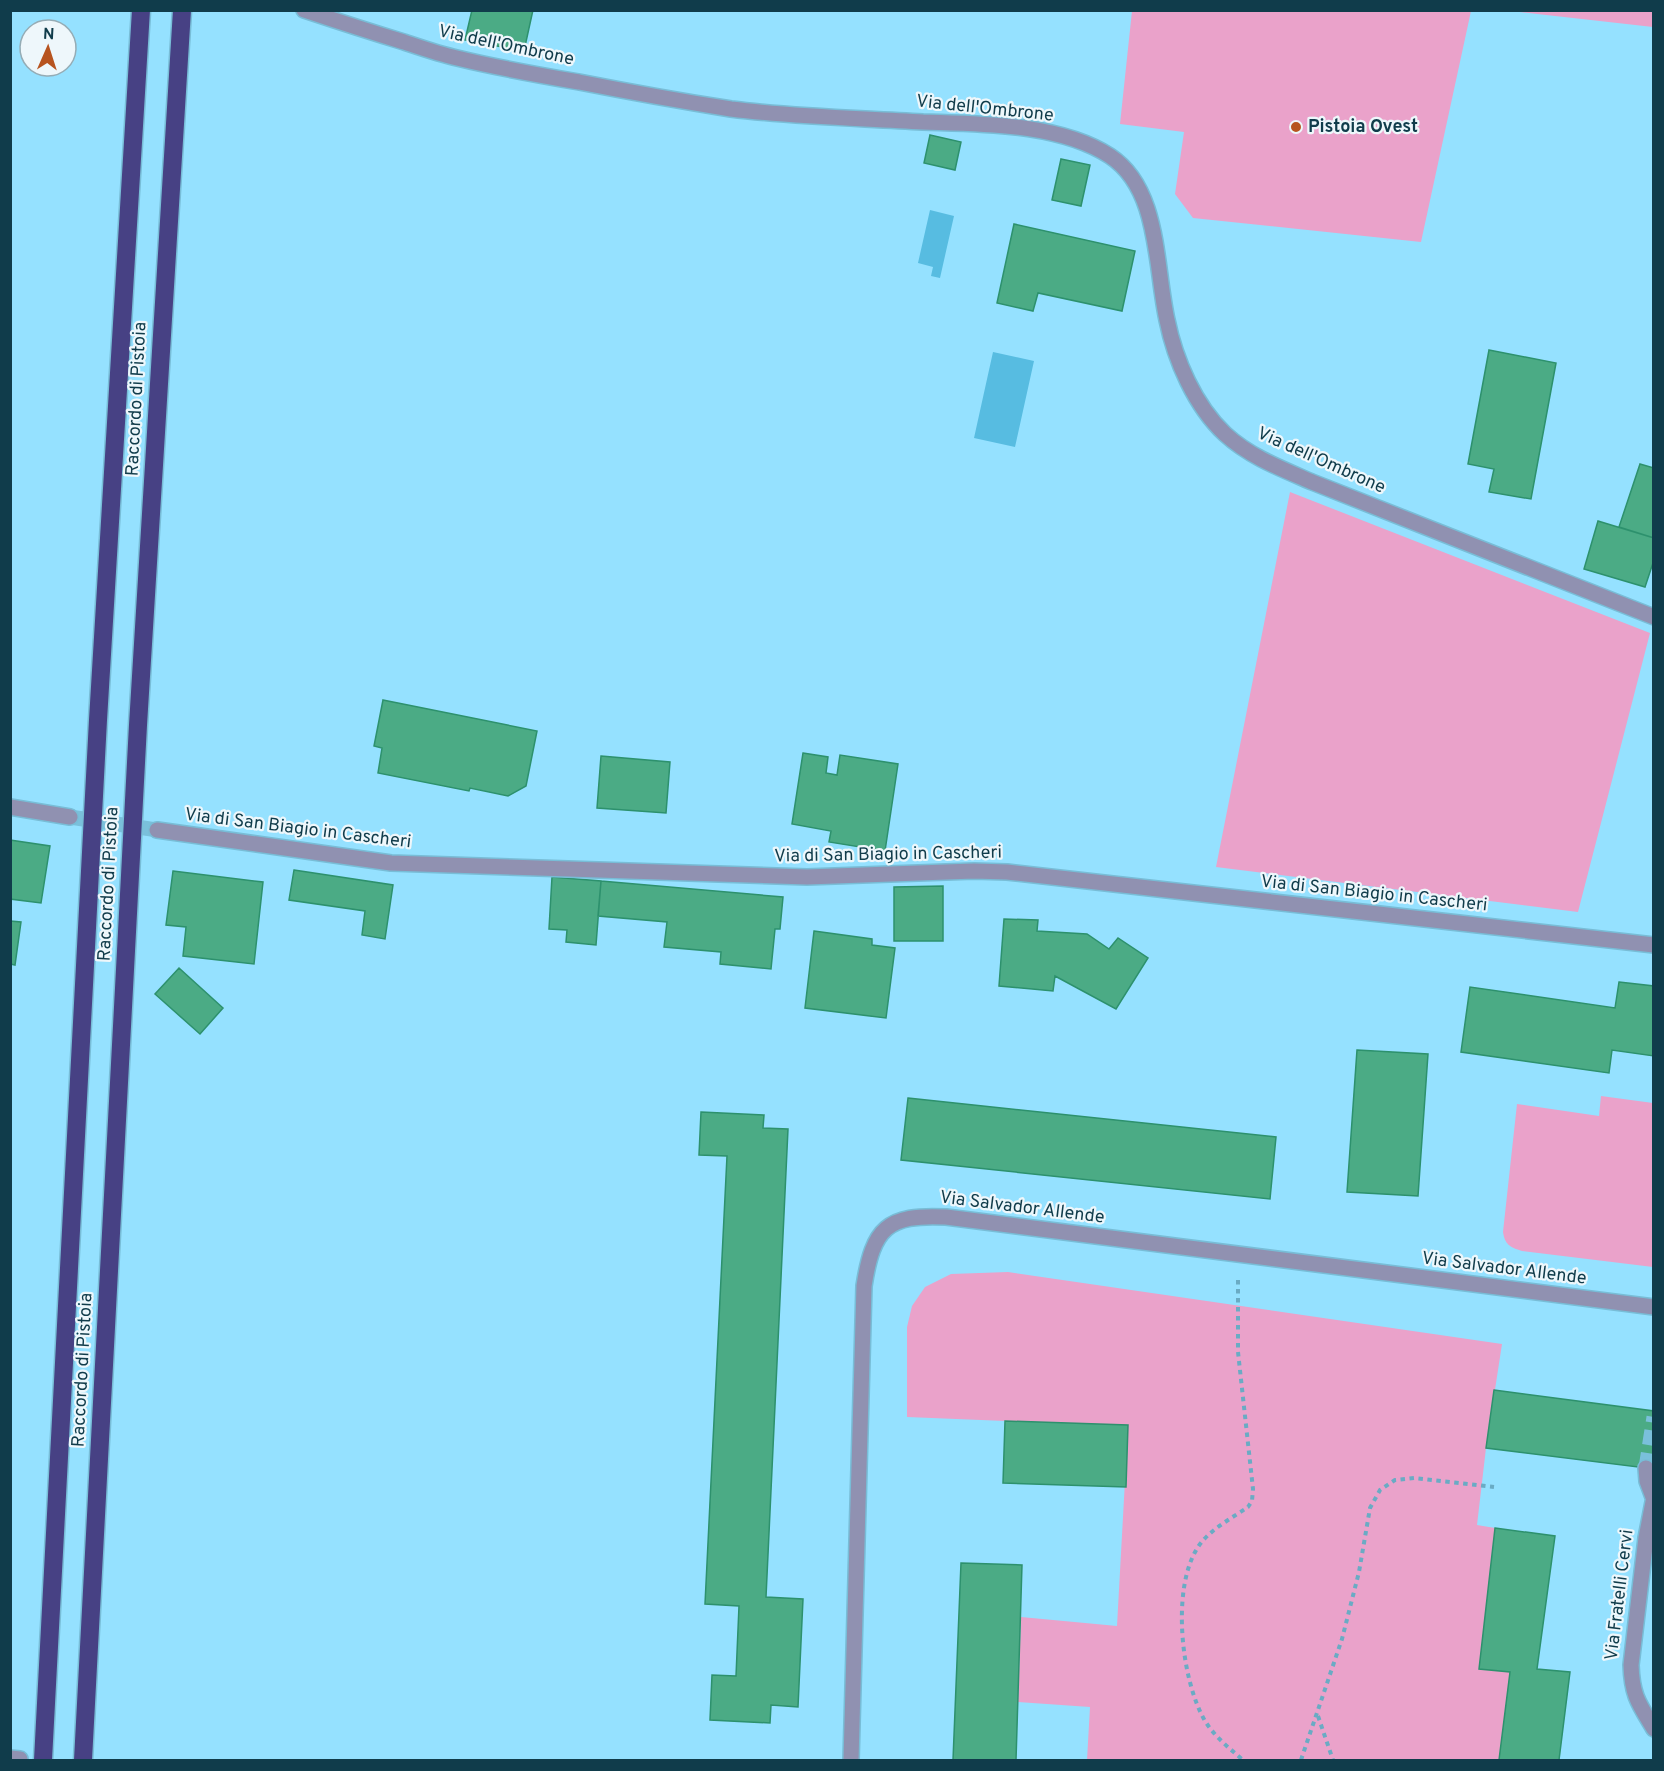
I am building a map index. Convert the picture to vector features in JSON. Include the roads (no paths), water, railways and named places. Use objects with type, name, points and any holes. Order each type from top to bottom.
[{"type":"highway","name":"Raccordo di Pistoia","points":[[43,1761],[98,732],[141,10]]},
{"type":"highway","name":"Raccordo di Pistoia","points":[[83,1761],[138,725],[182,10]]},
{"type":"street","name":"Via dell'Ombrone","points":[[304,10],[455,58],[668,99],[735,109],[808,116],[1003,127],[1048,132],[1090,145],[1125,167],[1142,194],[1151,227],[1167,321],[1175,350],[1190,386],[1212,419],[1226,435],[1263,461],[1312,482],[1653,617]]},
{"type":"street","points":[[10,807],[70,817]]},
{"type":"street","name":"Via di San Biagio in Cascheri","points":[[157,830],[391,863],[807,877],[974,871],[1007,872],[1653,945]]},
{"type":"street","name":"Via Salvador Allende","points":[[850,1761],[864,1286],[872,1246],[881,1232],[893,1224],[911,1219],[946,1217],[1653,1307]]},
{"type":"street","name":"Via Fratelli Cervi","points":[[1646,1468],[1647,1481],[1653,1497],[1631,1665],[1631,1686],[1653,1729]]},
{"type":"water","points":[[930,210],[954,216],[940,278],[931,276],[933,267],[918,263]]},
{"type":"water","points":[[993,352],[1034,361],[1015,447],[974,438]]},
{"type":"tunnel","points":[[70,817],[157,830]]},
{"type":"tunnel","points":[[1646,1468],[1654,1417]]},
{"type":"place","name":"Pistoia Ovest","points":[[1296,127]]}]
